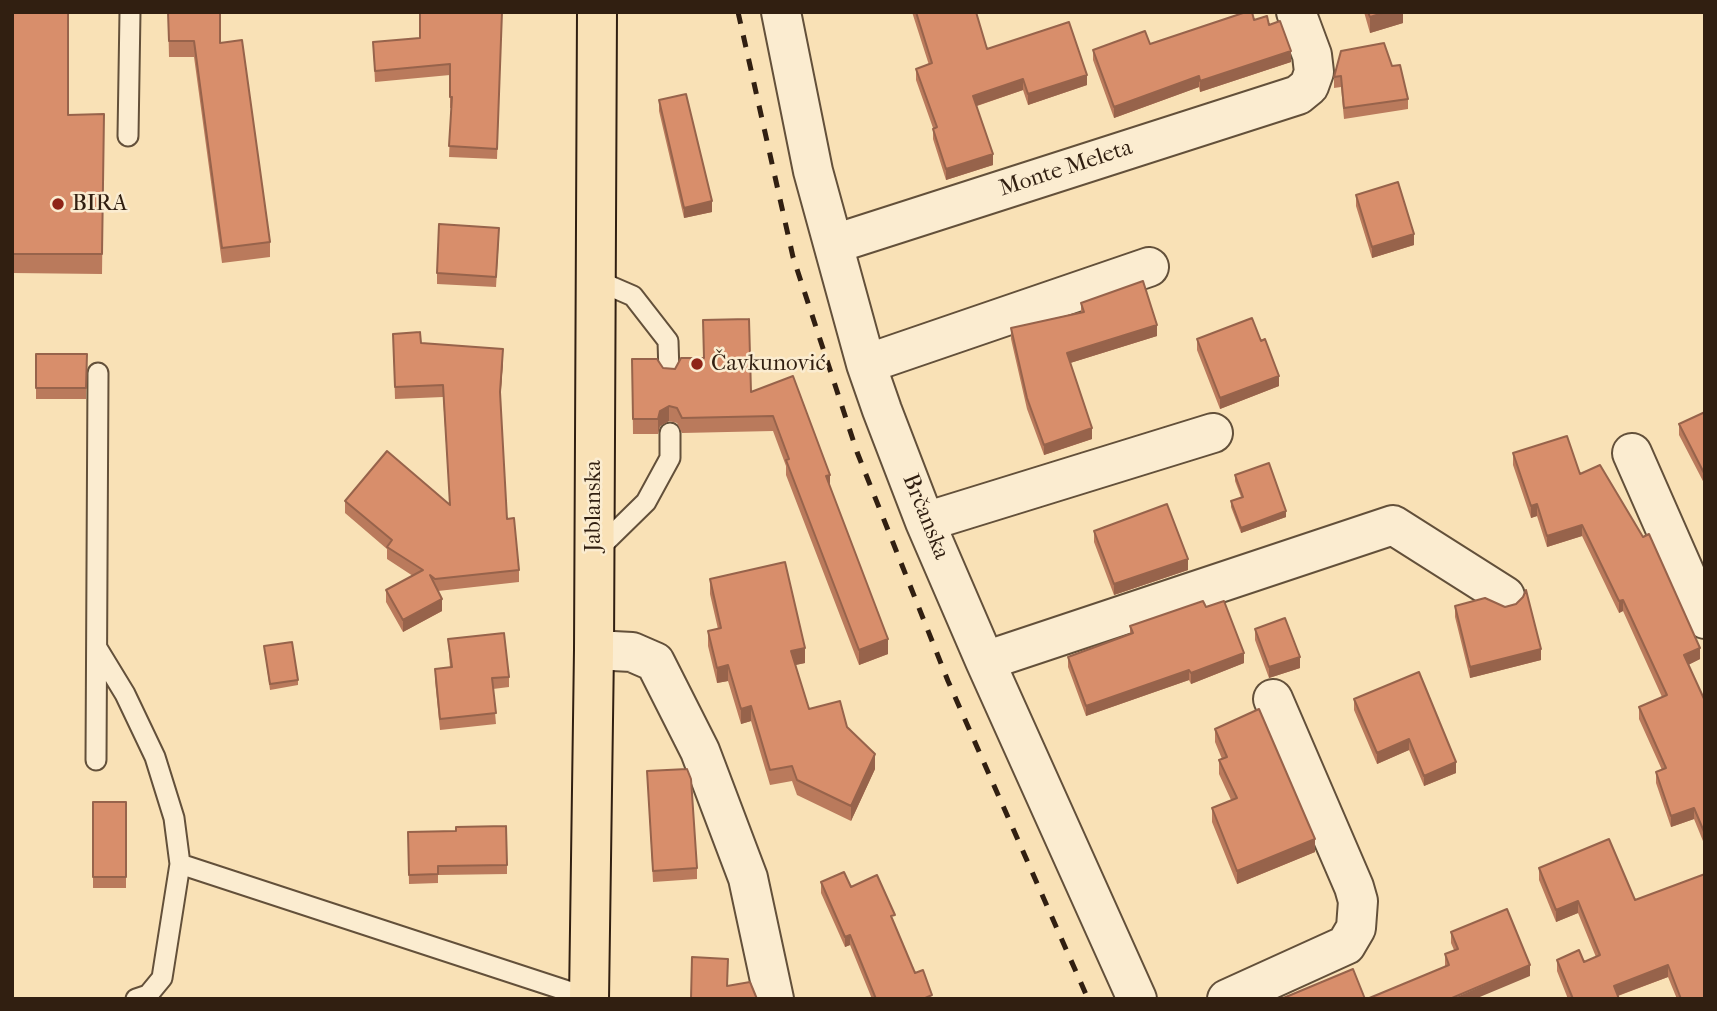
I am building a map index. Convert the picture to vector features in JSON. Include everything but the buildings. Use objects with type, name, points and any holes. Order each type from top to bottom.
[{"type":"main road","name":"Jablanska","points":[[589,999],[594,650],[597,12]]},
{"type":"street","name":"Brčanska","points":[[780,12],[813,171],[866,364],[925,522],[1138,999]]},
{"type":"street","name":"Monte Meleta","points":[[834,244],[1298,95],[1309,86],[1314,72],[1312,55],[1296,12]]},
{"type":"street","points":[[866,364],[1149,267]]},
{"type":"street","points":[[925,522],[1213,433]]},
{"type":"street","points":[[1632,453],[1705,619]]},
{"type":"street","points":[[985,661],[1393,525],[1505,596]]},
{"type":"street","points":[[594,650],[632,652],[655,662],[700,751],[748,878],[774,999]]},
{"type":"street","points":[[1227,999],[1346,945],[1356,928],[1358,901],[1354,887],[1273,699]]},
{"type":"lane","points":[[128,136],[130,12]]},
{"type":"lane","points":[[596,280],[633,296],[668,341],[668,373]]},
{"type":"lane","points":[[96,760],[98,373]]},
{"type":"lane","points":[[593,553],[646,502],[670,458],[670,433]]},
{"type":"lane","points":[[96,648],[125,694],[155,757],[174,818],[180,864],[162,978],[148,995],[136,999]]},
{"type":"lane","points":[[180,864],[589,999]]},
{"type":"railway","points":[[738,12],[793,257],[857,452],[948,681],[1088,999]]},
{"type":"place","name":"BIRA","points":[[58,204]]},
{"type":"place","name":"Čavkunović","points":[[697,364]]}]
